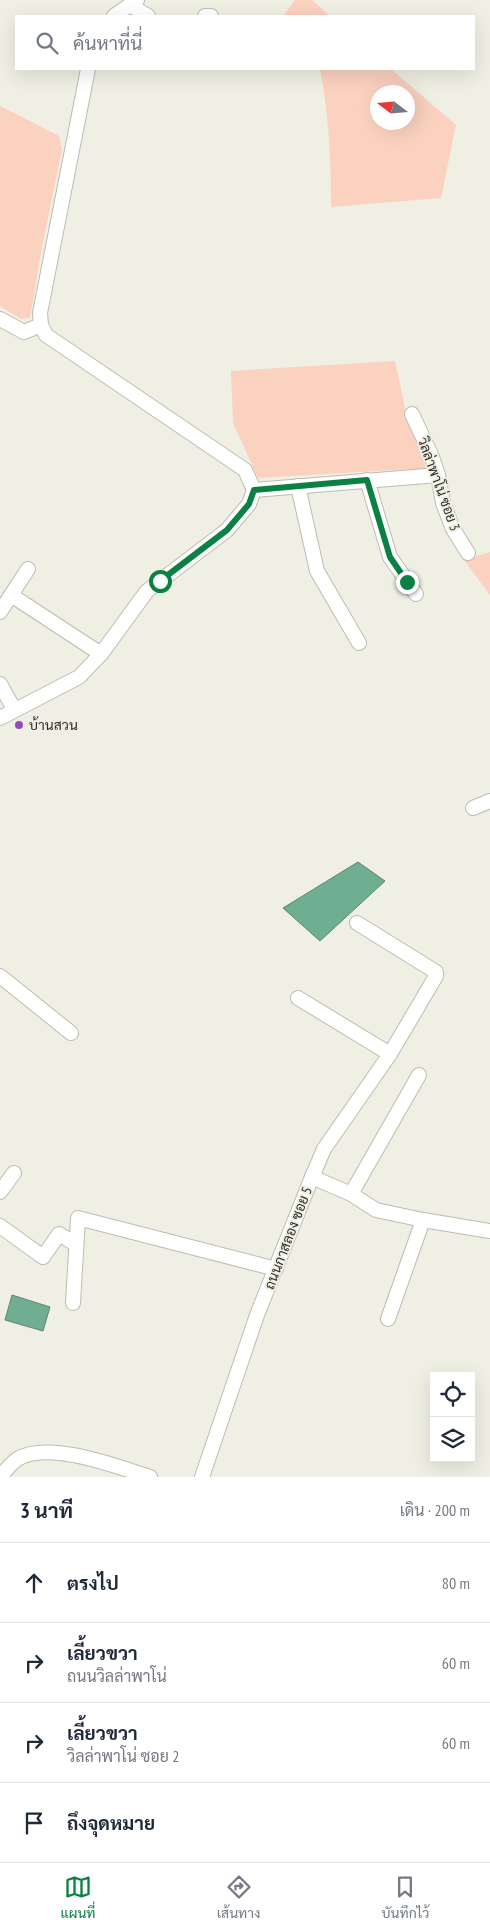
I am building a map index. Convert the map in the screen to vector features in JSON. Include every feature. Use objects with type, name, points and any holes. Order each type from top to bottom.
[{"type":"street","points":[[115,15],[134,2],[147,15]]},
{"type":"street","points":[[0,718],[14,709],[79,677],[102,654],[146,591],[227,530],[249,504],[254,490],[246,470],[46,335],[40,324],[40,313],[88,70]]},
{"type":"street","points":[[0,319],[24,332],[40,324]]},
{"type":"street","name":"วิลล่าพาโน่ ซอย 3","points":[[412,414],[438,475],[443,503],[453,529],[468,553]]},
{"type":"street","points":[[254,490],[438,475]]},
{"type":"street","points":[[367,480],[390,557],[416,594]]},
{"type":"street","points":[[298,486],[317,571],[359,643]]},
{"type":"street","points":[[0,612],[28,569]]},
{"type":"street","points":[[11,595],[102,654]]},
{"type":"street","points":[[1,686],[14,709]]},
{"type":"street","points":[[473,808],[490,801]]},
{"type":"street","points":[[312,1177],[324,1149],[390,1054],[436,976],[436,972],[357,923]]},
{"type":"street","points":[[0,976],[71,1033]]},
{"type":"street","points":[[298,998],[390,1054]]},
{"type":"street","points":[[351,1194],[419,1075]]},
{"type":"street","points":[[0,1192],[14,1173]]},
{"type":"street","name":"ถนนกาสลอง ซอย 5","points":[[202,1477],[257,1315],[312,1177],[351,1194],[376,1210],[422,1220],[490,1231]]},
{"type":"street","points":[[73,1303],[78,1218],[276,1270]]},
{"type":"street","points":[[388,1319],[422,1220]]},
{"type":"street","points":[[0,1226],[43,1257],[59,1234],[72,1242]]},
{"type":"street","points":[[0,1477],[19,1458],[45,1453],[89,1458],[150,1477]]},
{"type":"shaded area","points":[[295,0],[312,0],[329,15],[284,15]]},
{"type":"shaded area","points":[[320,70],[392,70],[410,85],[370,85],[370,130],[415,130],[415,90],[456,125],[441,198],[331,207],[329,138]]},
{"type":"shaded area","points":[[0,106],[59,136],[62,149],[30,318],[21,319],[0,306]]},
{"type":"shaded area","points":[[395,361],[406,412],[429,468],[258,478],[233,423],[231,371]]},
{"type":"shaded area","points":[[490,552],[490,595],[464,560]]},
{"type":"shaded area","points":[[358,862],[385,881],[320,941],[283,908]]},
{"type":"shaded area","points":[[12,1295],[50,1307],[43,1331],[5,1320]]},
{"type":"place","name":"บ้านสวน","points":[[19,725]]},
{"type":"route","points":[[160,581],[227,530],[249,504],[254,490],[367,480],[390,557],[407,582]]}]
